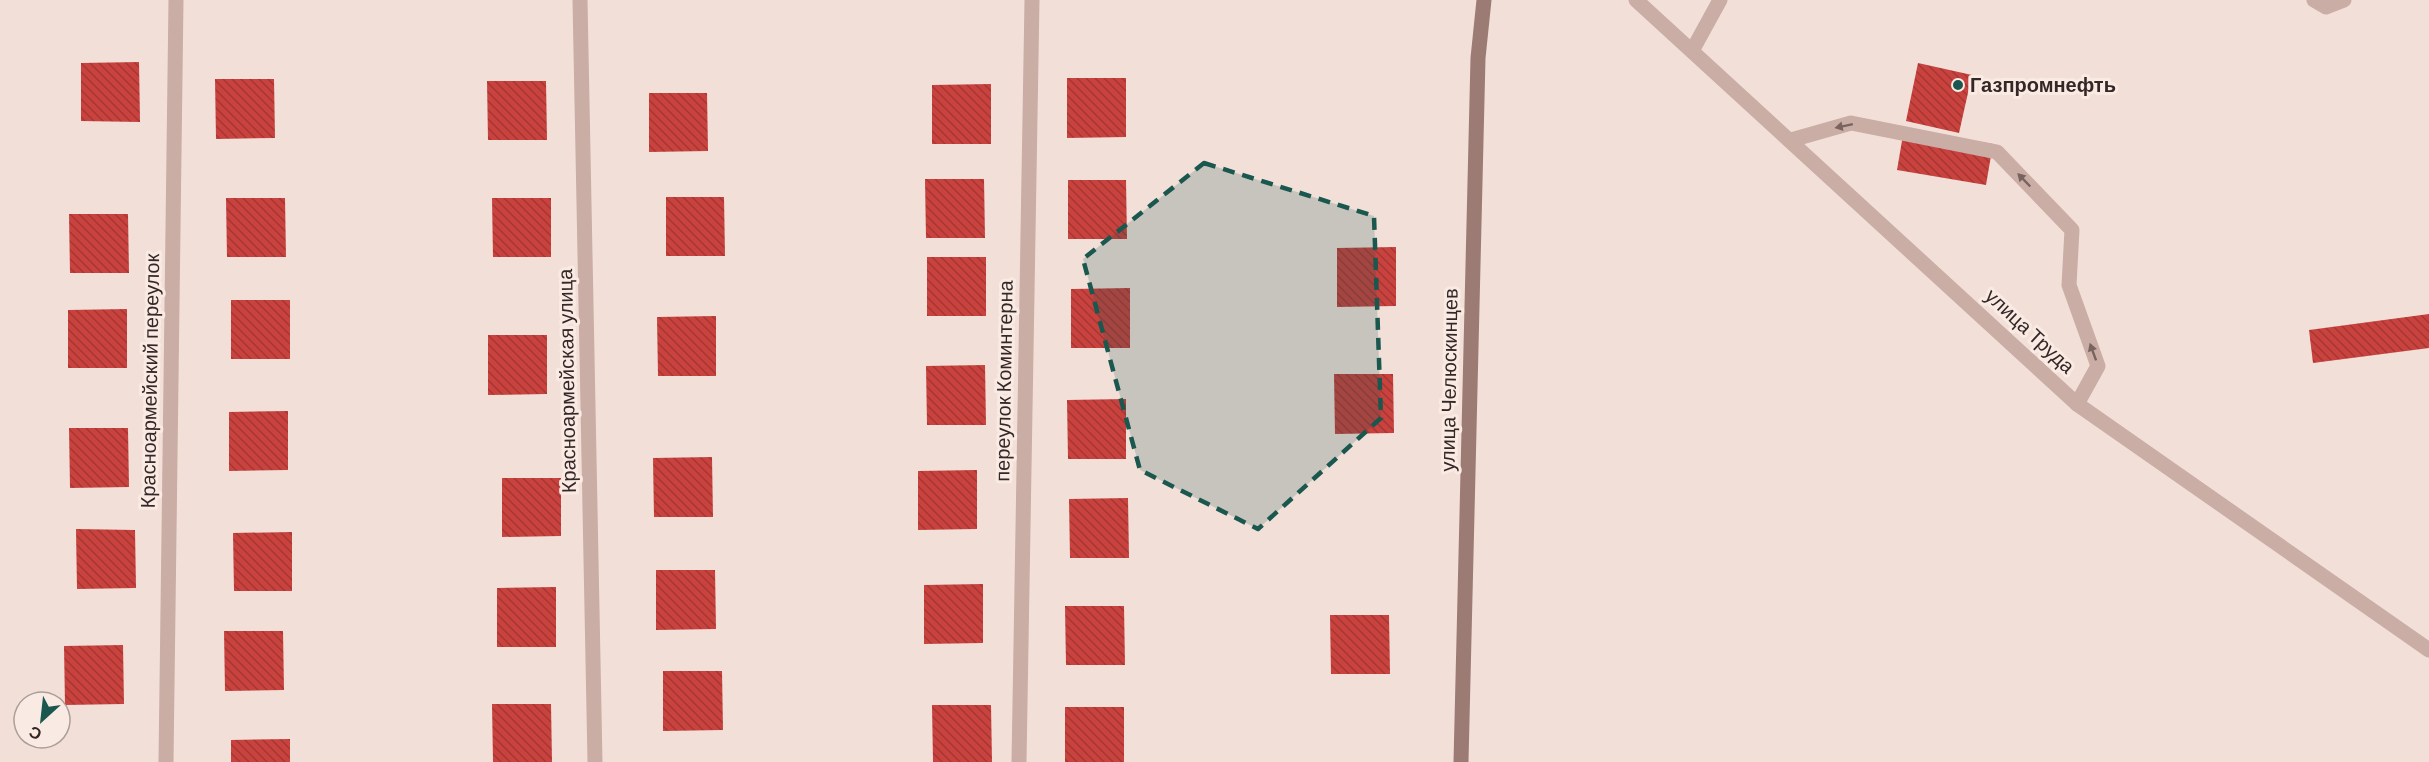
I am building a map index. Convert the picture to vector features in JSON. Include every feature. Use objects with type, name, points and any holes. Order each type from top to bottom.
[{"type":"street","name":"Красноармейский переулок","points":[[166,762],[176,0]]},
{"type":"street","name":"Красноармейская улица","points":[[580,0],[595,762]]},
{"type":"street","name":"переулок Коминтерна","points":[[1019,762],[1032,0]]},
{"type":"street","name":"улица Челюскинцев","points":[[1461,762],[1478,58],[1484,0]]},
{"type":"street","name":"улица Труда","points":[[1636,0],[2077,404],[2429,650]]},
{"type":"street","points":[[1692,51],[1720,0]]},
{"type":"street","points":[[2314,0],[2326,7],[2344,0]]},
{"type":"street","points":[[1791,140],[1851,123],[1997,152],[2072,230],[2069,285],[2098,366],[2077,404]]},
{"type":"highlighted area","points":[[1204,163],[1374,216],[1381,418],[1258,529],[1140,470],[1083,259]]},
{"type":"building","points":[[139,62],[140,122],[81,121],[81,63]]},
{"type":"building","points":[[1918,63],[1972,75],[1959,133],[1906,121]]},
{"type":"building","points":[[1067,78],[1126,78],[1126,137],[1067,138]]},
{"type":"building","points":[[215,79],[274,79],[275,138],[216,139]]},
{"type":"building","points":[[487,81],[546,81],[547,140],[488,140]]},
{"type":"building","points":[[991,84],[991,144],[932,144],[932,85]]},
{"type":"building","points":[[649,93],[707,93],[708,151],[649,152]]},
{"type":"building","points":[[1904,129],[1993,144],[1986,185],[1897,170]]},
{"type":"building","points":[[925,179],[984,179],[985,238],[926,238]]},
{"type":"building","points":[[1068,180],[1126,180],[1127,239],[1068,239]]},
{"type":"building","points":[[666,197],[724,197],[725,256],[666,256]]},
{"type":"building","points":[[226,198],[285,198],[286,257],[227,257]]},
{"type":"building","points":[[492,198],[551,198],[551,257],[493,257]]},
{"type":"building","points":[[69,214],[128,214],[129,273],[70,273]]},
{"type":"building","points":[[1396,247],[1396,306],[1337,307],[1337,248]]},
{"type":"building","points":[[927,257],[986,257],[986,316],[927,316]]},
{"type":"building","points":[[1130,288],[1130,348],[1071,348],[1071,289]]},
{"type":"building","points":[[231,300],[290,300],[290,359],[231,359]]},
{"type":"building","points":[[127,309],[127,368],[68,368],[68,310]]},
{"type":"building","points":[[2429,314],[2429,348],[2313,363],[2309,330]]},
{"type":"building","points":[[716,316],[716,376],[658,376],[657,317]]},
{"type":"building","points":[[488,335],[547,335],[547,394],[488,395]]},
{"type":"building","points":[[985,365],[986,425],[927,425],[926,366]]},
{"type":"building","points":[[1334,374],[1393,374],[1394,433],[1335,434]]},
{"type":"building","points":[[1126,399],[1126,459],[1068,459],[1067,400]]},
{"type":"building","points":[[288,411],[288,470],[229,471],[229,412]]},
{"type":"building","points":[[69,428],[128,428],[129,487],[70,488]]},
{"type":"building","points":[[712,457],[713,517],[654,517],[653,458]]},
{"type":"building","points":[[977,470],[977,529],[918,530],[918,471]]},
{"type":"building","points":[[502,478],[561,478],[561,536],[502,537]]},
{"type":"building","points":[[1128,498],[1129,558],[1070,558],[1069,499]]},
{"type":"building","points":[[76,529],[135,530],[136,588],[77,589]]},
{"type":"building","points":[[292,532],[292,591],[234,591],[233,533]]},
{"type":"building","points":[[656,570],[715,570],[716,629],[656,630]]},
{"type":"building","points":[[983,584],[983,643],[924,644],[924,585]]},
{"type":"building","points":[[556,587],[556,647],[497,647],[497,588]]},
{"type":"building","points":[[1065,606],[1124,606],[1125,665],[1066,665]]},
{"type":"building","points":[[1330,615],[1389,615],[1390,674],[1331,674]]},
{"type":"building","points":[[224,631],[283,631],[284,690],[225,691]]},
{"type":"building","points":[[123,645],[124,704],[72,705],[72,690],[65,690],[64,646]]},
{"type":"building","points":[[663,671],[722,671],[723,730],[663,731]]},
{"type":"building","points":[[492,704],[551,704],[552,762],[493,762]]},
{"type":"building","points":[[932,705],[991,705],[992,762],[933,762]]},
{"type":"building","points":[[1065,707],[1124,707],[1124,762],[1065,762]]},
{"type":"building","points":[[290,739],[290,762],[231,762],[231,740]]},
{"type":"place","name":"Газпромнефть","points":[[1958,85]]}]
